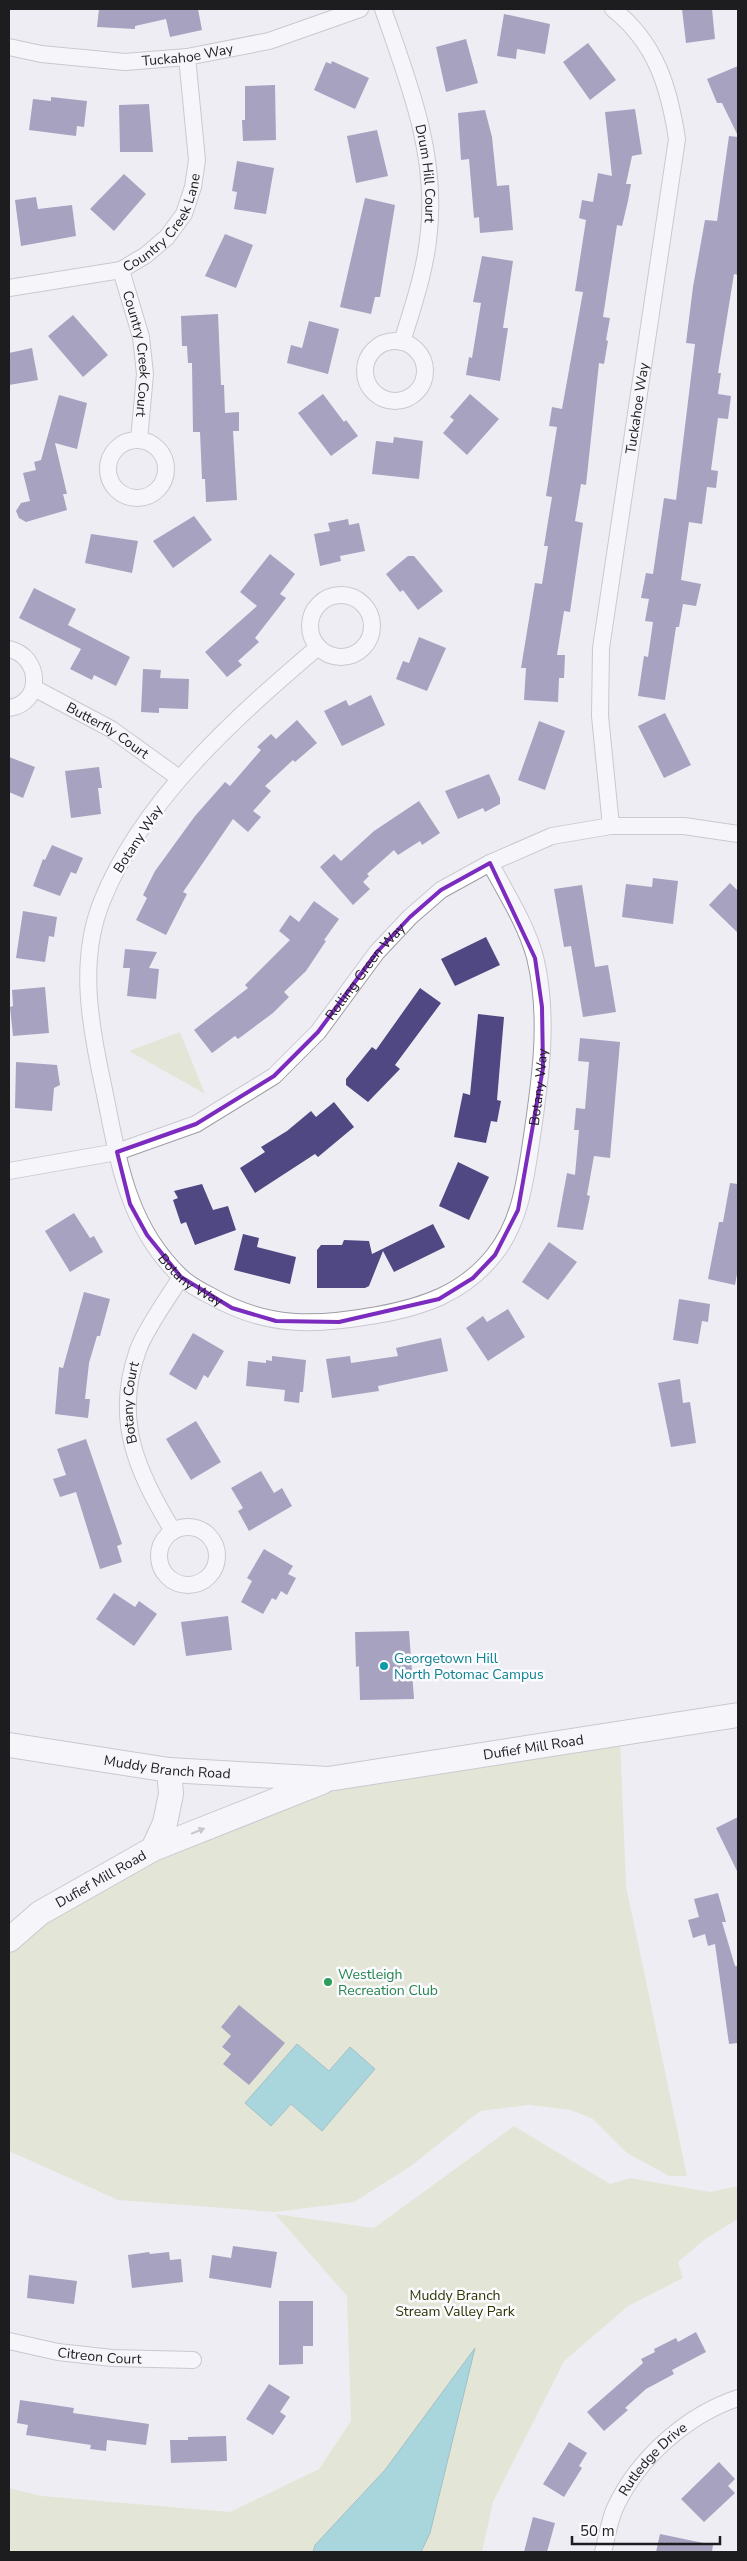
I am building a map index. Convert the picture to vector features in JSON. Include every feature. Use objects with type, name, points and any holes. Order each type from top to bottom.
[{"type":"main road","name":"Dufief Mill Road","points":[[328,1779],[738,1715]]},
{"type":"main road","name":"Muddy Branch Road","points":[[9,1745],[169,1770],[328,1779]]},
{"type":"main road","name":"Dufief Mill Road","points":[[9,1940],[40,1912],[153,1849],[165,1823],[171,1794],[169,1770]]},
{"type":"main road","points":[[153,1849],[328,1779]]},
{"type":"street","name":"Tuckahoe Way","points":[[9,47],[41,54],[125,62],[188,57],[269,41],[360,9]]},
{"type":"street","name":"Drum Hill Court","points":[[383,9],[420,118],[430,186],[429,231],[422,276],[402,342]]},
{"type":"street","name":"Tuckahoe Way","points":[[611,826],[600,716],[601,648],[677,139],[672,106],[663,73],[624,18],[613,9]]},
{"type":"street","name":"Country Creek Lane","points":[[9,288],[121,270],[146,255],[167,237],[184,214],[193,187],[197,160],[188,57]]},
{"type":"street","name":"Country Creek Court","points":[[121,270],[141,337],[145,374],[139,440]]},
{"type":"street","name":"Botany Way","points":[[318,647],[250,705],[179,778],[121,859],[100,904],[89,955],[88,1015],[117,1152],[130,1204],[147,1235],[181,1277],[232,1308],[276,1321],[307,1324],[339,1322],[409,1309],[439,1299],[473,1278],[495,1255],[508,1235],[518,1210],[542,1068],[542,1007],[535,958],[524,929],[490,863]]},
{"type":"street","points":[[9,649],[20,652],[28,659],[34,673],[34,688],[23,703],[9,708]]},
{"type":"street","name":"Butterfly Court","points":[[34,688],[111,729],[179,778]]},
{"type":"street","name":"Rolling Green Way","points":[[9,1171],[117,1152],[196,1124],[274,1076],[318,1032],[377,952],[410,917],[441,890],[490,863],[552,836],[611,826],[684,826],[738,834]]},
{"type":"street","name":"Botany Court","points":[[173,1532],[152,1498],[134,1455],[127,1410],[129,1381],[138,1348],[181,1277]]},
{"type":"street","name":"Citreon Court","points":[[9,2341],[58,2352],[94,2356],[193,2360]]},
{"type":"street","name":"Rutledge Drive","points":[[603,2552],[615,2508],[641,2467],[673,2434],[719,2404],[738,2398]]},
{"type":"highlighted area","points":[[490,863],[535,958],[542,1007],[543,1068],[518,1210],[495,1255],[473,1278],[439,1299],[339,1322],[276,1321],[232,1308],[181,1277],[147,1235],[130,1204],[117,1152],[196,1124],[274,1076],[318,1032],[377,952],[410,917],[441,890]]},
{"type":"green space","points":[[180,1032],[205,1094],[129,1051]]},
{"type":"green space","name":"Westleigh Recreation Club","points":[[620,1735],[626,1886],[687,2176],[669,2176],[627,2153],[593,2119],[571,2110],[529,2105],[480,2111],[411,2166],[354,2202],[275,2212],[118,2200],[9,2151],[9,1940],[40,1913],[328,1779]]},
{"type":"green space","name":"Muddy Branch Stream Valley Park","points":[[514,2126],[610,2184],[630,2178],[710,2192],[738,2186],[738,2219],[705,2239],[678,2262],[683,2278],[628,2306],[564,2361],[493,2502],[482,2552],[9,2552],[9,2488],[42,2496],[230,2512],[319,2469],[351,2421],[347,2296],[275,2214],[374,2228]]},
{"type":"water","points":[[297,2044],[329,2071],[350,2047],[375,2069],[322,2131],[291,2104],[271,2126],[245,2103]]},
{"type":"water","points":[[475,2348],[430,2533],[421,2552],[313,2552],[315,2545],[385,2470]]},
{"type":"building","points":[[99,9],[198,9],[202,30],[170,37],[166,19],[135,26],[135,29],[97,27]]},
{"type":"building","points":[[682,9],[712,9],[715,39],[686,43]]},
{"type":"building","points":[[504,14],[550,24],[545,54],[517,49],[516,59],[497,56]]},
{"type":"building","points":[[466,39],[478,83],[446,92],[436,47]]},
{"type":"building","points":[[588,43],[616,80],[590,100],[563,62]]},
{"type":"building","points":[[332,61],[369,78],[355,109],[314,90],[326,62],[331,64]]},
{"type":"building","points":[[738,66],[738,136],[722,103],[717,103],[707,79]]},
{"type":"building","points":[[275,85],[276,140],[243,141],[242,120],[245,120],[245,86]]},
{"type":"building","points":[[51,97],[87,101],[84,127],[77,126],[76,136],[29,130],[33,99],[51,101]]},
{"type":"building","points":[[149,104],[153,152],[120,152],[119,105]]},
{"type":"building","points":[[635,109],[642,154],[632,156],[626,184],[631,184],[628,201],[622,226],[617,225],[603,317],[610,318],[606,340],[608,341],[604,364],[599,363],[586,485],[581,484],[575,521],[583,523],[570,612],[564,611],[557,655],[565,655],[564,678],[559,678],[558,702],[524,700],[526,668],[521,668],[535,583],[542,584],[548,546],[544,546],[552,497],[546,496],[557,427],[549,426],[552,407],[562,409],[583,292],[575,291],[586,220],[579,218],[582,200],[593,202],[598,173],[612,176],[605,112]]},
{"type":"building","points":[[485,110],[492,137],[497,186],[509,185],[513,230],[480,233],[479,217],[474,218],[469,159],[461,160],[458,113]]},
{"type":"building","points":[[377,130],[388,176],[356,183],[347,136]]},
{"type":"building","points":[[729,136],[738,137],[738,275],[734,274],[718,373],[721,373],[718,394],[731,396],[728,419],[718,418],[711,470],[718,471],[716,488],[707,487],[702,524],[689,522],[681,580],[701,584],[696,606],[683,604],[679,627],[676,627],[665,700],[638,696],[644,656],[648,657],[653,622],[645,621],[649,599],[641,598],[646,573],[653,574],[664,498],[676,500],[695,344],[686,343],[693,287],[705,220],[717,221]]},
{"type":"building","points":[[237,161],[274,168],[266,214],[234,209],[237,192],[232,191]]},
{"type":"building","points":[[124,174],[146,194],[114,231],[90,209]]},
{"type":"building","points":[[36,197],[38,209],[72,205],[76,236],[21,246],[15,200]]},
{"type":"building","points":[[365,198],[395,205],[380,297],[375,297],[371,314],[340,307]]},
{"type":"building","points":[[225,234],[253,245],[236,288],[205,276]]},
{"type":"building","points":[[482,256],[513,261],[503,328],[508,328],[500,381],[466,375],[469,357],[472,358],[481,303],[473,302]]},
{"type":"building","points":[[218,314],[221,385],[224,385],[225,413],[239,412],[239,431],[233,431],[237,500],[206,502],[205,479],[202,479],[200,432],[193,432],[192,363],[188,363],[187,346],[182,346],[181,316]]},
{"type":"building","points":[[73,315],[108,355],[83,377],[48,336]]},
{"type":"building","points":[[309,321],[339,329],[328,374],[287,363],[291,345],[302,348]]},
{"type":"building","points":[[32,348],[38,380],[9,385],[9,353]]},
{"type":"building","points":[[323,394],[344,422],[346,420],[358,436],[331,456],[298,413]]},
{"type":"building","points":[[470,394],[499,419],[467,455],[443,433],[454,420],[450,417]]},
{"type":"building","points":[[59,395],[87,403],[77,449],[55,443],[67,494],[63,494],[67,510],[26,522],[19,518],[16,511],[21,503],[30,501],[23,473],[36,470],[34,462],[41,460]]},
{"type":"building","points":[[394,437],[423,441],[419,479],[372,474],[376,441],[393,443]]},
{"type":"building","points":[[194,516],[212,540],[173,568],[153,541]]},
{"type":"building","points":[[348,519],[349,525],[359,523],[365,551],[340,556],[341,561],[320,566],[314,534],[330,531],[328,523]]},
{"type":"building","points":[[91,534],[138,541],[132,573],[85,563]]},
{"type":"building","points":[[270,554],[295,574],[280,594],[286,598],[255,638],[259,642],[238,661],[242,665],[227,677],[205,652],[257,606],[240,592]]},
{"type":"building","points":[[408,556],[414,556],[443,591],[418,610],[403,590],[400,592],[386,574]]},
{"type":"building","points":[[34,588],[76,609],[68,625],[130,657],[116,686],[94,675],[92,680],[70,669],[81,649],[19,618]]},
{"type":"building","points":[[419,637],[446,648],[427,691],[396,679],[403,661],[409,663]]},
{"type":"building","points":[[143,669],[161,670],[160,678],[189,679],[188,709],[159,708],[159,713],[141,712]]},
{"type":"building","points":[[371,695],[385,725],[342,746],[324,711],[346,700],[349,706]]},
{"type":"building","points":[[665,713],[691,765],[664,778],[638,726]]},
{"type":"building","points":[[297,720],[317,743],[295,762],[293,760],[265,786],[271,791],[253,811],[261,817],[248,832],[233,819],[183,892],[187,894],[166,935],[136,920],[147,898],[143,895],[155,871],[195,816],[225,782],[230,786],[261,750],[257,747],[271,734],[276,739]]},
{"type":"building","points":[[539,721],[565,731],[545,790],[518,780]]},
{"type":"building","points":[[9,757],[35,767],[23,798],[9,792]]},
{"type":"building","points":[[99,767],[102,788],[98,788],[101,814],[71,818],[65,771]]},
{"type":"building","points":[[489,774],[500,798],[500,804],[485,812],[483,808],[458,819],[445,791]]},
{"type":"building","points":[[419,801],[440,833],[422,845],[420,841],[398,855],[394,850],[367,874],[369,876],[363,882],[370,889],[353,905],[320,867],[334,854],[341,861],[374,831]]},
{"type":"building","points":[[52,845],[83,858],[76,874],[71,872],[60,896],[33,886],[43,859],[45,860]]},
{"type":"building","points":[[653,878],[678,881],[673,924],[622,917],[626,884],[652,887]]},
{"type":"building","points":[[730,883],[738,891],[738,933],[709,905]]},
{"type":"building","points":[[582,885],[595,967],[608,965],[616,1012],[583,1017],[571,946],[564,947],[554,889]]},
{"type":"building","points":[[314,901],[339,919],[306,971],[284,992],[289,997],[273,1013],[238,1039],[235,1036],[212,1053],[194,1030],[248,988],[245,985],[290,940],[279,931],[290,915],[299,922]]},
{"type":"building","points":[[23,911],[57,917],[54,937],[49,936],[45,962],[16,958]]},
{"type":"building","points":[[486,937],[500,965],[455,986],[441,959]]},
{"type":"building","points":[[125,949],[157,952],[149,968],[159,969],[156,999],[127,996],[130,968],[123,968]]},
{"type":"building","points":[[45,987],[49,1033],[13,1036],[10,1007],[13,1006],[12,990]]},
{"type":"building","points":[[420,988],[441,1003],[395,1065],[400,1069],[368,1102],[346,1085],[346,1079],[372,1047],[376,1050]]},
{"type":"building","points":[[478,1014],[504,1017],[497,1100],[501,1101],[497,1122],[491,1121],[486,1143],[454,1137],[463,1093],[470,1095]]},
{"type":"building","points":[[580,1038],[620,1042],[610,1158],[594,1156],[587,1195],[590,1196],[583,1230],[557,1227],[567,1173],[575,1175],[579,1130],[574,1130],[576,1108],[585,1109],[589,1062],[578,1061]]},
{"type":"building","points":[[16,1062],[57,1065],[60,1085],[54,1088],[52,1111],[15,1108]]},
{"type":"building","points":[[334,1102],[354,1127],[318,1157],[315,1154],[255,1193],[240,1168],[265,1152],[261,1147],[287,1131],[311,1111],[316,1117]]},
{"type":"building","points":[[458,1162],[489,1177],[469,1220],[439,1206]]},
{"type":"building","points":[[730,1183],[738,1184],[738,1269],[735,1285],[708,1279],[719,1222],[723,1222]]},
{"type":"building","points":[[202,1184],[213,1210],[228,1206],[236,1230],[195,1245],[186,1222],[181,1224],[173,1200],[178,1198],[174,1191]]},
{"type":"building","points":[[74,1213],[90,1238],[94,1236],[103,1252],[70,1272],[45,1231]]},
{"type":"building","points":[[433,1224],[445,1247],[394,1272],[383,1251],[369,1286],[365,1288],[317,1288],[317,1250],[321,1245],[342,1245],[344,1240],[369,1241],[372,1254]]},
{"type":"building","points":[[243,1234],[259,1238],[257,1247],[296,1257],[290,1284],[234,1270]]},
{"type":"building","points":[[549,1242],[577,1262],[548,1300],[522,1282]]},
{"type":"building","points":[[84,1292],[110,1299],[100,1336],[97,1336],[89,1363],[85,1399],[90,1399],[88,1418],[55,1414],[59,1367],[63,1368]]},
{"type":"building","points":[[679,1299],[710,1304],[708,1322],[702,1321],[698,1344],[673,1340]]},
{"type":"building","points":[[508,1309],[525,1337],[488,1361],[466,1328],[483,1316],[487,1322]]},
{"type":"building","points":[[193,1333],[224,1351],[208,1378],[204,1375],[196,1390],[169,1374]]},
{"type":"building","points":[[441,1338],[448,1371],[378,1386],[379,1391],[332,1398],[326,1359],[350,1356],[351,1363],[398,1356],[396,1348]]},
{"type":"building","points":[[272,1356],[306,1360],[303,1392],[300,1392],[299,1403],[284,1401],[285,1390],[246,1386],[248,1361],[266,1363],[266,1360],[272,1361]]},
{"type":"building","points":[[680,1379],[683,1403],[690,1402],[696,1443],[671,1447],[658,1383]]},
{"type":"building","points":[[196,1421],[221,1462],[191,1480],[166,1439]]},
{"type":"building","points":[[86,1439],[122,1544],[117,1546],[122,1562],[100,1569],[76,1492],[60,1497],[53,1479],[66,1475],[57,1449]]},
{"type":"building","points":[[261,1471],[274,1493],[282,1488],[292,1506],[249,1531],[238,1511],[243,1508],[231,1488]]},
{"type":"building","points":[[264,1549],[293,1566],[288,1574],[296,1578],[287,1595],[281,1591],[276,1600],[272,1598],[263,1614],[241,1602],[252,1581],[247,1578]]},
{"type":"building","points":[[114,1593],[135,1607],[139,1601],[157,1614],[134,1646],[96,1619]]},
{"type":"building","points":[[228,1616],[232,1650],[186,1656],[181,1622]]},
{"type":"building","name":"Georgetown Hill North Potomac Campus","points":[[409,1631],[414,1699],[360,1700],[359,1666],[356,1667],[355,1632]]},
{"type":"building","points":[[738,1817],[738,1873],[716,1828]]},
{"type":"building","points":[[718,1893],[726,1922],[722,1922],[735,1966],[738,1966],[738,2043],[729,2044],[715,1944],[708,1946],[705,1934],[693,1938],[688,1920],[699,1917],[694,1899]]},
{"type":"building","points":[[239,2005],[285,2043],[249,2085],[223,2064],[231,2054],[222,2047],[231,2036],[221,2027]]},
{"type":"building","points":[[233,2246],[277,2252],[271,2288],[209,2278],[212,2255],[231,2258]]},
{"type":"building","points":[[149,2252],[150,2254],[169,2252],[170,2260],[181,2259],[183,2282],[132,2288],[128,2255]]},
{"type":"building","points":[[29,2275],[77,2281],[74,2304],[27,2298]]},
{"type":"building","points":[[279,2301],[313,2301],[313,2346],[303,2346],[303,2364],[279,2365]]},
{"type":"building","points":[[696,2332],[706,2352],[672,2370],[674,2374],[646,2389],[625,2408],[628,2410],[604,2431],[587,2412],[643,2363],[641,2359],[655,2352],[654,2349],[676,2338],[678,2342]]},
{"type":"building","points":[[269,2384],[290,2397],[280,2412],[286,2416],[273,2435],[246,2419]]},
{"type":"building","points":[[20,2400],[74,2408],[73,2413],[149,2424],[146,2445],[107,2440],[106,2451],[90,2449],[91,2445],[26,2435],[28,2425],[17,2423]]},
{"type":"building","points":[[226,2436],[227,2461],[171,2463],[170,2440],[188,2440],[188,2437]]},
{"type":"building","points":[[569,2442],[587,2453],[579,2466],[582,2468],[564,2497],[543,2484]]},
{"type":"building","points":[[719,2462],[735,2479],[728,2486],[735,2493],[704,2522],[681,2499]]},
{"type":"building","points":[[533,2517],[555,2523],[547,2552],[524,2552]]},
{"type":"building","points":[[660,2534],[713,2545],[712,2552],[656,2552]]},
{"type":"place","name":"Georgetown Hill North Potomac Campus","points":[[384,1666]]},
{"type":"place","name":"Westleigh Recreation Club","points":[[328,1982]]}]
